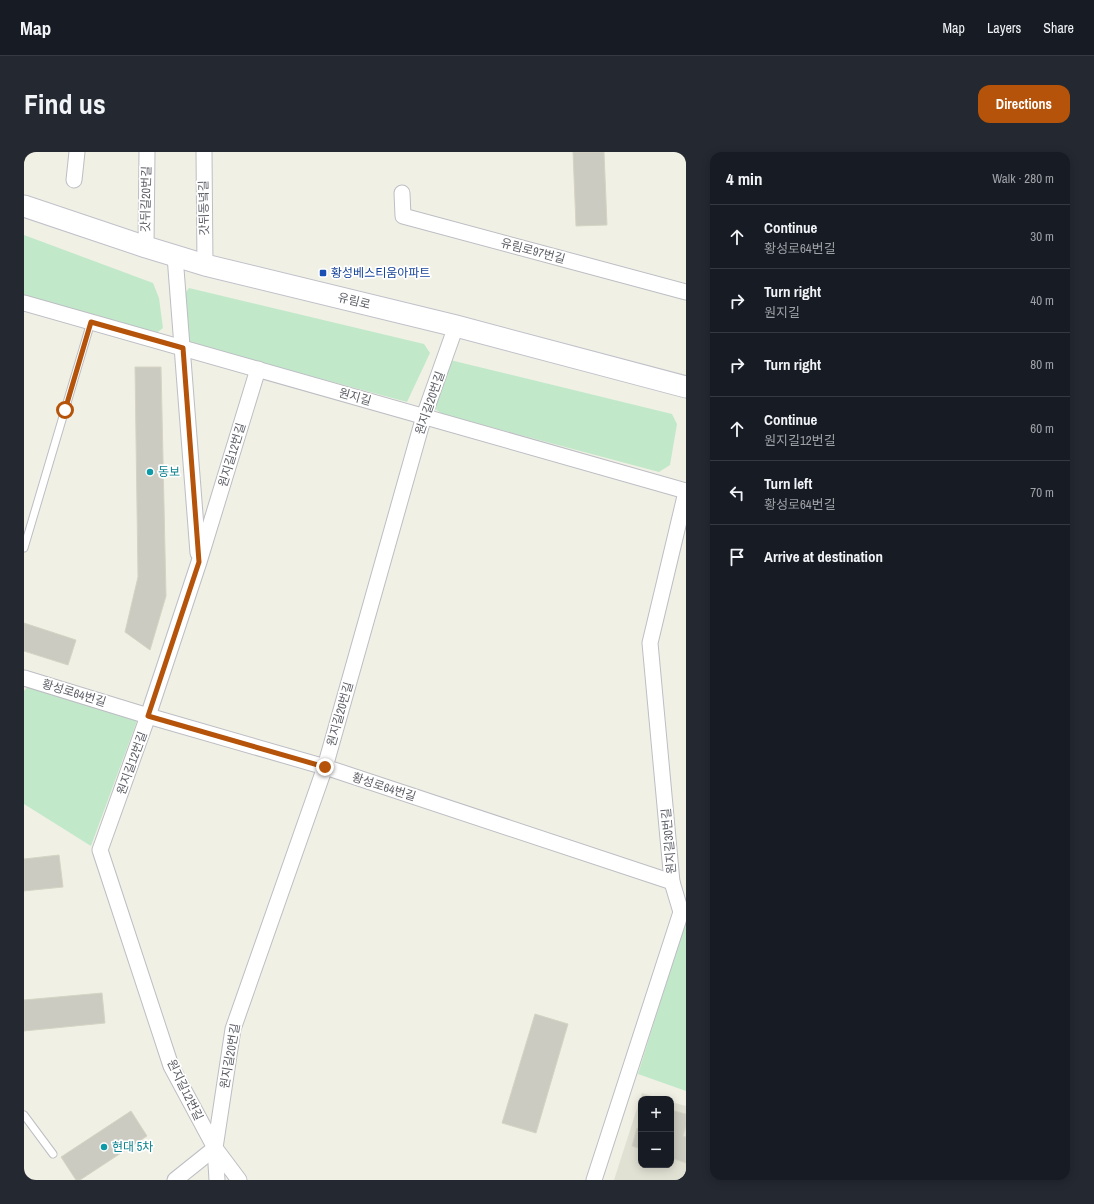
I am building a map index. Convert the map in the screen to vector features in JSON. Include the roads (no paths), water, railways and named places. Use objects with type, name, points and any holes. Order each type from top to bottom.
[{"type":"street","points":[[74,180],[77,152]]},
{"type":"street","name":"갓뒤길20번길","points":[[146,247],[147,152]]},
{"type":"street","name":"갓뒤동녘길","points":[[204,152],[205,265]]},
{"type":"street","name":"유림로97번길","points":[[402,193],[403,216],[686,292]]},
{"type":"street","name":"유림로","points":[[24,206],[205,265],[456,326],[686,387]]},
{"type":"street","points":[[175,256],[199,562]]},
{"type":"street","name":"원지길","points":[[24,303],[686,491]]},
{"type":"street","name":"원지길20번길","points":[[215,1148],[233,1029],[325,767],[424,416],[456,326]]},
{"type":"street","name":"원지길12번길","points":[[239,1180],[215,1148],[171,1066],[100,850],[148,716],[199,562],[258,369]]},
{"type":"street","name":"원지길30번길","points":[[594,1180],[681,912],[672,882],[650,643],[686,491]]},
{"type":"street","name":"황성로64번길","points":[[24,678],[148,716],[325,767],[672,882]]},
{"type":"street","points":[[175,1180],[215,1148]]},
{"type":"street","name":"원지길12번길","points":[[215,1148],[217,1180]]},
{"type":"lane","points":[[24,548],[91,322]]},
{"type":"lane","points":[[24,1115],[53,1154]]},
{"type":"place","name":"황성베스티움아파트","points":[[323,273]]},
{"type":"place","name":"동보","points":[[150,472]]},
{"type":"place","name":"현대 5차","points":[[104,1147]]}]
